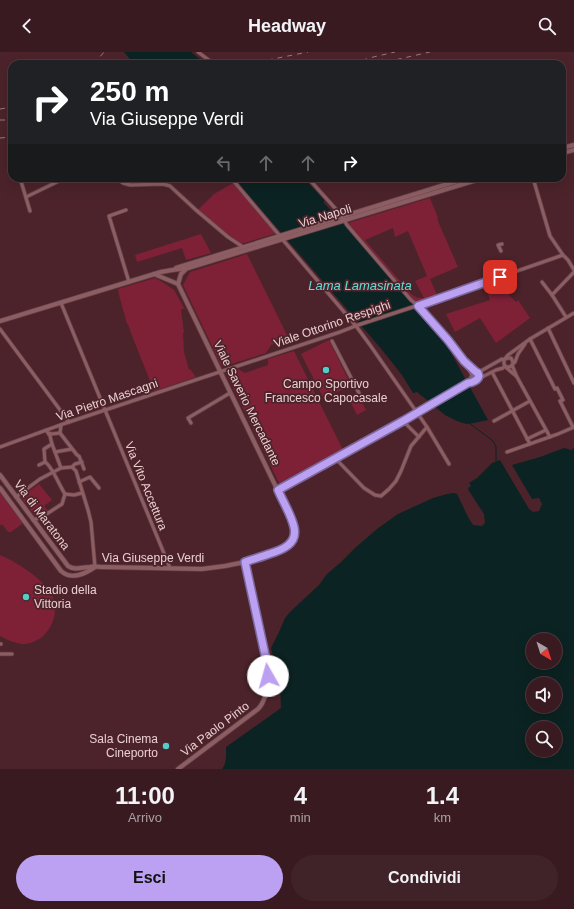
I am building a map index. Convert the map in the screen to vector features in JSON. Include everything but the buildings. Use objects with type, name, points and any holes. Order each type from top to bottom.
[{"type":"main road","name":"Via Napoli","points":[[0,321],[154,274],[188,268],[455,182]]},
{"type":"main road","name":"Via Napoli","points":[[342,219],[469,182]]},
{"type":"main road","name":"Via Napoli","points":[[172,270],[186,264],[243,247],[282,238]]},
{"type":"main road","points":[[154,274],[178,284],[180,274],[188,268]]},
{"type":"main road","name":"Viale Saverio Mercadante","points":[[178,284],[288,510],[294,528],[294,536],[286,548],[280,550]]},
{"type":"main road","name":"Via di Maratona","points":[[0,475],[68,566]]},
{"type":"main road","name":"Via di Maratona","points":[[0,488],[61,571]]},
{"type":"main road","points":[[27,525],[34,520]]},
{"type":"main road","name":"Via Giuseppe Verdi","points":[[68,566],[73,569],[91,566],[202,569],[245,562],[280,550]]},
{"type":"main road","name":"Via Paolo Pinto","points":[[178,769],[258,709],[263,703],[267,682],[267,666],[245,562]]},
{"type":"main road","name":"Via Giuseppe Verdi","points":[[61,571],[66,575],[73,576],[91,570],[95,567]]},
{"type":"street","points":[[198,52],[209,60]]},
{"type":"street","points":[[21,182],[30,211]]},
{"type":"street","points":[[26,197],[58,182]]},
{"type":"street","points":[[122,182],[130,185],[163,184],[170,186],[196,210],[243,247]]},
{"type":"street","points":[[234,182],[357,326],[418,412],[449,464]]},
{"type":"street","points":[[311,182],[417,306],[448,340],[464,361],[473,379],[477,379]]},
{"type":"street","points":[[534,182],[550,236],[568,260],[574,271],[552,295]]},
{"type":"street","points":[[126,210],[109,216],[129,282]]},
{"type":"street","points":[[500,245],[501,251]]},
{"type":"street","name":"Viale Ottorino Respighi","points":[[220,372],[563,255]]},
{"type":"street","points":[[542,282],[566,317]]},
{"type":"street","name":"Via Vito Accettura","points":[[61,303],[170,568]]},
{"type":"street","points":[[517,377],[512,372],[507,370],[504,364],[508,355],[548,328],[574,313]]},
{"type":"street","points":[[548,328],[574,383]]},
{"type":"street","points":[[0,329],[69,422]]},
{"type":"street","points":[[507,452],[574,427],[560,401],[563,400],[557,388],[555,389],[530,340]]},
{"type":"street","points":[[332,341],[360,395]]},
{"type":"street","points":[[278,490],[403,421],[468,383],[506,366],[509,367],[515,362],[518,354],[526,342]]},
{"type":"street","points":[[468,383],[474,373],[502,359],[511,358],[517,377],[550,437]]},
{"type":"street","points":[[464,361],[479,375],[477,379]]},
{"type":"street","name":"Via Pietro Mascagni","points":[[0,447],[47,432],[69,422],[220,372]]},
{"type":"street","points":[[492,372],[530,444]]},
{"type":"street","points":[[191,423],[188,418],[230,393]]},
{"type":"street","points":[[494,422],[530,401]]},
{"type":"street","points":[[403,421],[419,437]]},
{"type":"street","points":[[61,425],[60,433],[79,456],[84,469]]},
{"type":"street","points":[[335,458],[364,488],[376,496],[381,496],[396,481],[411,446],[427,427]]},
{"type":"street","points":[[527,439],[546,430]]},
{"type":"street","points":[[47,432],[51,434],[60,433]]},
{"type":"street","points":[[47,432],[61,468]]},
{"type":"street","points":[[34,520],[42,517],[62,504],[65,494],[49,464],[45,462],[44,449],[52,444]]},
{"type":"street","points":[[55,452],[72,449]]},
{"type":"street","points":[[39,465],[45,462]]},
{"type":"street","points":[[16,497],[40,479],[61,468],[72,467],[75,464],[82,462]]},
{"type":"street","points":[[72,467],[76,471],[91,522],[95,567]]},
{"type":"street","points":[[79,482],[90,477],[99,488]]},
{"type":"street","points":[[65,494],[74,495],[82,493]]},
{"type":"street","points":[[0,654],[12,654]]},
{"type":"shaded area","points":[[233,183],[277,233],[241,244],[198,210],[214,194]]},
{"type":"shaded area","points":[[430,198],[438,218],[437,219],[458,267],[430,279],[437,295],[417,303],[411,298],[348,223]],"holes":[[[393,228],[395,237],[408,231],[427,276],[415,281],[424,298],[418,298],[411,294],[365,240]]]},
{"type":"shaded area","points":[[201,234],[211,253],[186,260],[182,248],[137,262],[135,255]]},
{"type":"shaded area","points":[[247,254],[289,339],[271,345],[266,353],[222,367],[183,285],[190,272]]},
{"type":"shaded area","points":[[512,277],[508,294],[516,302],[518,300],[530,318],[496,343],[480,318],[455,332],[446,314],[490,300],[486,286]]},
{"type":"shaded area","points":[[155,278],[174,290],[184,308],[181,310],[184,332],[184,352],[189,370],[190,369],[196,377],[154,391],[127,324],[118,289]]},
{"type":"shaded area","name":"Campo Sportivo Francesco Capocasale","points":[[329,340],[351,385],[324,399],[301,354]]},
{"type":"shaded area","points":[[294,351],[343,450],[279,483],[226,373],[238,369],[245,373],[268,365],[268,359]]},
{"type":"shaded area","points":[[360,398],[366,410],[357,415],[351,403]]},
{"type":"shaded area","points":[[39,484],[52,500],[44,506],[48,511],[36,517],[21,497]]},
{"type":"shaded area","points":[[0,493],[22,522],[22,524],[11,532],[8,532],[2,524],[0,526]]},
{"type":"shaded area","name":"Stadio della Vittoria","points":[[0,555],[21,566],[35,576],[47,588],[54,602],[54,619],[46,633],[32,643],[17,643],[0,636]]},
{"type":"water","points":[[124,52],[191,52],[201,60],[131,60]]},
{"type":"water","name":"Lama Lamasinata","points":[[237,182],[308,182],[324,200],[324,203],[357,239],[445,342],[488,420],[466,424],[445,415],[417,392],[413,393],[402,375]]},
{"type":"water","points":[[564,448],[571,450],[574,448],[574,769],[222,769],[224,767],[226,747],[281,708],[280,684],[271,648],[285,618],[290,612],[319,585],[327,574],[377,529],[398,514],[433,498],[447,494],[457,494],[473,525],[482,526],[485,523],[484,514],[468,488],[471,486],[469,483],[477,478],[492,463],[500,460],[529,509],[533,512],[539,511],[542,504],[539,498],[532,499],[512,465]]},
{"type":"waterway","name":"Lama Lamasinata","points":[[469,423],[492,440],[496,446],[496,461]]},
{"type":"railway","points":[[97,60],[104,52]]},
{"type":"railway","points":[[268,60],[308,52]]},
{"type":"railway","points":[[364,60],[395,52]]},
{"type":"railway","points":[[395,60],[430,52]]},
{"type":"railway","points":[[379,60],[383,59]]},
{"type":"railway","points":[[0,109],[8,108]]},
{"type":"railway","points":[[0,120],[8,120]]},
{"type":"railway","points":[[0,138],[8,137]]},
{"type":"place","name":"Campo Sportivo Francesco Capocasale","points":[[326,370]]},
{"type":"place","name":"Stadio della Vittoria","points":[[26,597]]},
{"type":"place","name":"Sala Cinema Cineporto","points":[[166,746]]},
{"type":"route","points":[[268,676],[266,659],[245,562],[286,548],[293,539],[293,523],[278,490],[403,421],[468,383],[478,379],[478,373],[464,361],[418,306],[500,277]]}]
